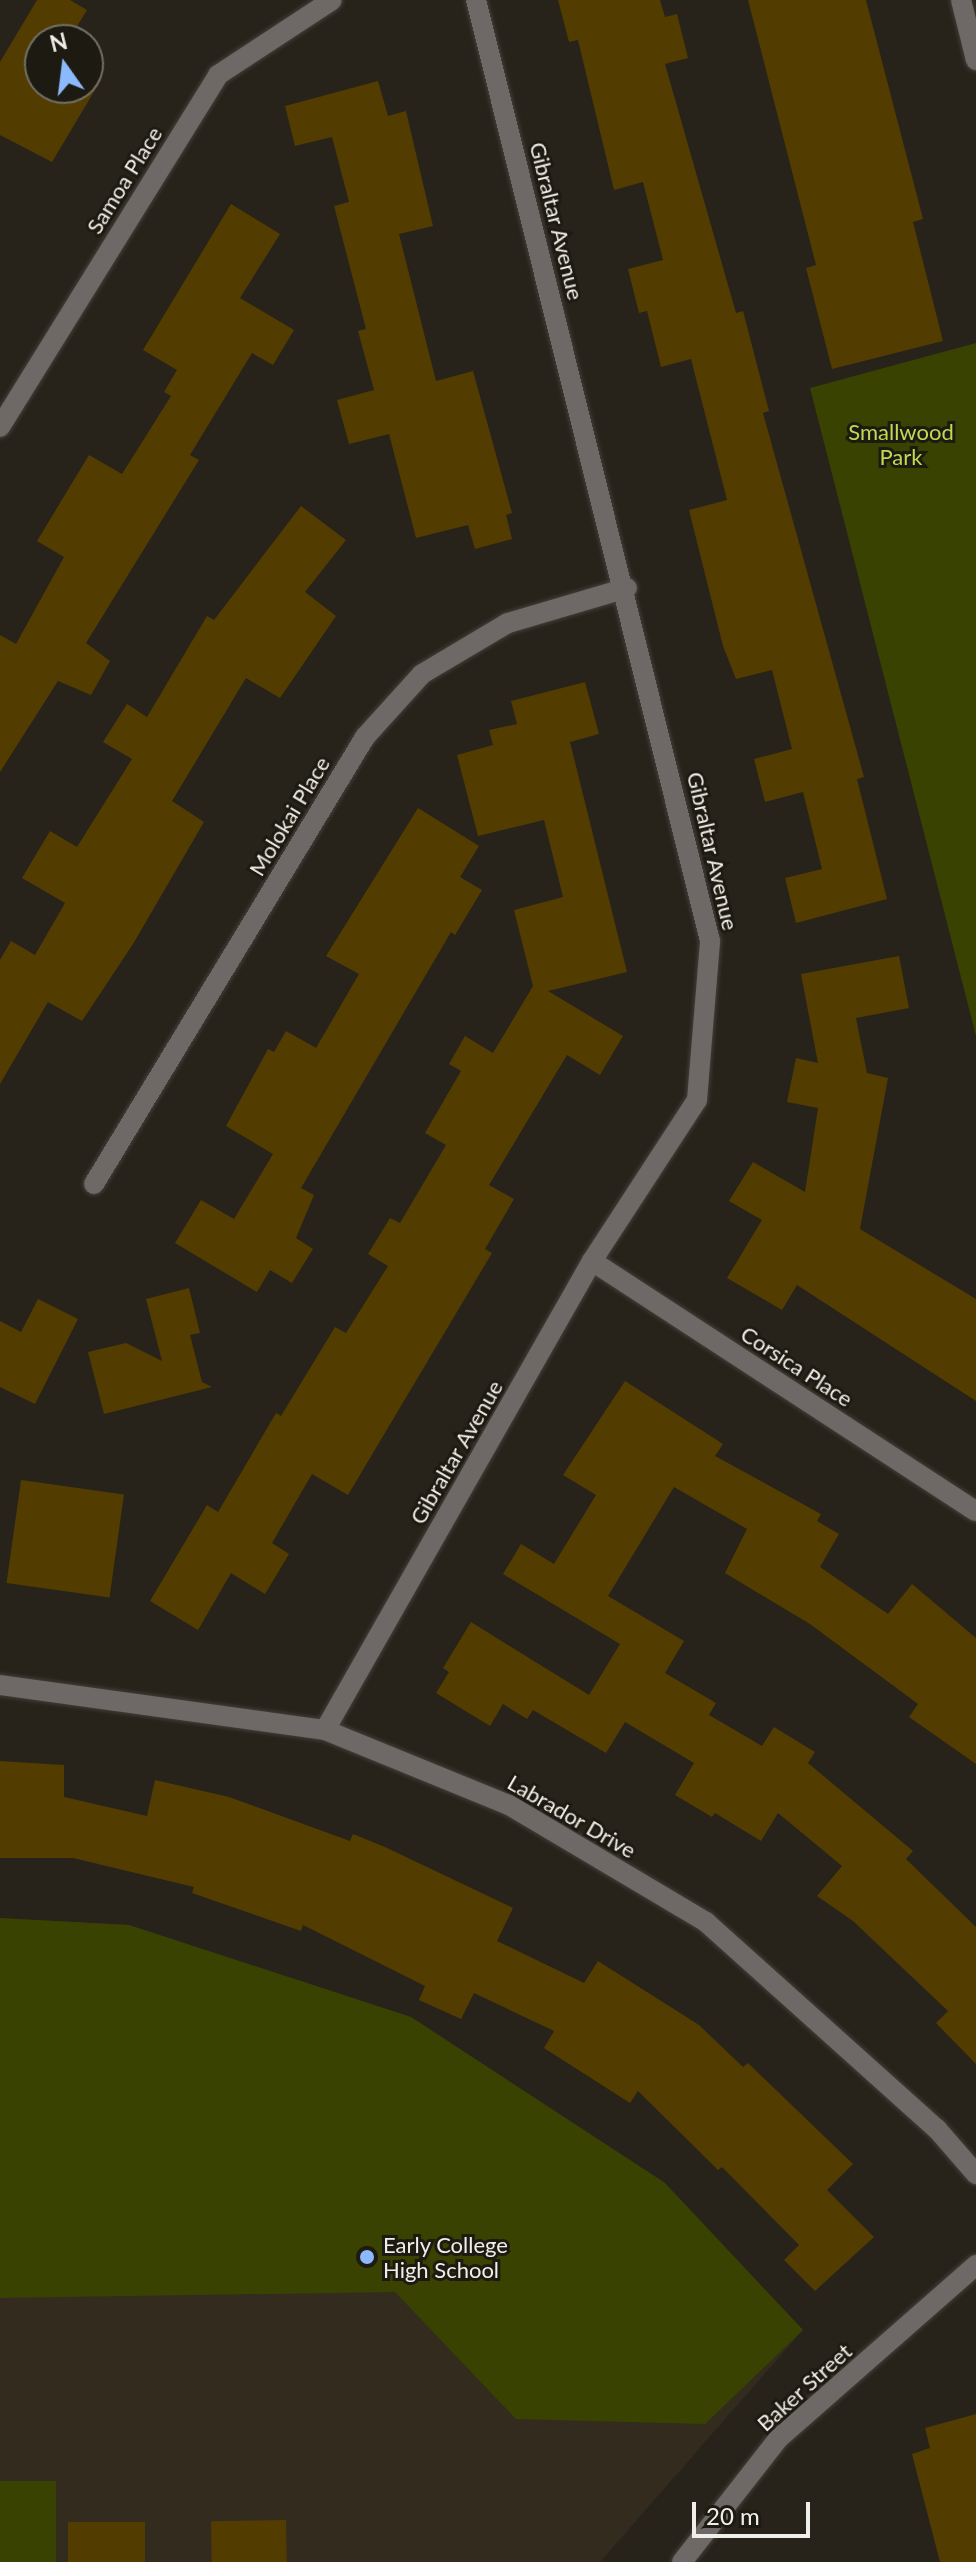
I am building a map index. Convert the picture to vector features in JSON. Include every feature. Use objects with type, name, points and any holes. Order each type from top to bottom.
[{"type":"street","name":"Samoa Place","points":[[0,427],[218,75],[332,0]]},
{"type":"street","name":"Gibraltar Avenue","points":[[325,1730],[592,1261],[697,1100],[710,941],[627,588],[476,0]]},
{"type":"street","points":[[961,0],[976,60]]},
{"type":"street","name":"Molokai Place","points":[[94,1184],[365,737],[422,674],[508,623],[627,588]]},
{"type":"street","name":"Corsica Place","points":[[592,1261],[976,1511]]},
{"type":"street","name":"Labrador Drive","points":[[0,1685],[325,1730],[509,1805],[706,1922],[937,2129],[976,2174]]},
{"type":"street","name":"Baker Street","points":[[682,2562],[778,2439],[976,2265]]},
{"type":"shaded area","name":"Early College High School","points":[[0,1918],[129,1925],[411,2017],[661,2180],[803,2330],[600,2562],[0,2562]]},
{"type":"green space","name":"Smallwood Park","points":[[976,343],[976,1036],[810,388]]},
{"type":"green space","name":"Early College High School","points":[[0,1918],[129,1925],[411,2017],[665,2183],[803,2330],[705,2424],[516,2419],[395,2292],[0,2298]]},
{"type":"green space","points":[[0,2481],[56,2481],[56,2562],[0,2562]]},
{"type":"building","points":[[37,0],[70,0],[87,10],[78,24],[24,24],[24,104],[87,104],[52,162],[0,135],[0,62]]},
{"type":"building","points":[[558,0],[660,0],[665,17],[677,14],[688,58],[665,64],[736,313],[743,311],[769,411],[763,413],[864,777],[857,779],[887,899],[796,923],[785,878],[822,869],[803,792],[765,802],[754,759],[792,749],[772,670],[736,679],[723,646],[689,510],[727,500],[691,359],[661,367],[647,311],[639,313],[628,269],[663,260],[643,182],[614,190],[578,40],[569,42]]},
{"type":"building","points":[[748,0],[866,0],[923,219],[913,222],[943,341],[832,369],[806,268],[816,265]]},
{"type":"building","points":[[378,81],[388,116],[406,111],[433,226],[399,234],[436,381],[473,371],[512,513],[506,515],[512,539],[475,549],[468,525],[416,538],[389,434],[349,444],[337,400],[374,390],[358,331],[366,329],[334,206],[349,202],[332,137],[295,146],[285,106]]},
{"type":"building","points":[[231,204],[280,234],[240,298],[294,330],[273,365],[252,353],[190,455],[199,460],[86,643],[110,661],[91,695],[58,681],[0,772],[0,635],[16,644],[64,557],[37,541],[89,455],[122,474],[171,396],[164,392],[177,370],[143,350]]},
{"type":"building","points":[[301,506],[346,540],[305,592],[336,616],[280,698],[246,678],[172,801],[204,822],[133,944],[82,1021],[48,1002],[0,1084],[0,960],[11,941],[35,955],[65,903],[22,878],[50,831],[77,847],[132,759],[103,742],[127,704],[147,717],[207,616],[214,620]]},
{"type":"building","points":[[585,682],[599,734],[570,742],[627,972],[548,991],[623,1036],[600,1075],[567,1055],[489,1185],[514,1199],[485,1249],[492,1253],[348,1495],[312,1474],[272,1543],[289,1554],[265,1594],[231,1573],[198,1630],[150,1601],[207,1505],[218,1512],[276,1413],[281,1416],[335,1327],[346,1333],[388,1266],[368,1254],[390,1218],[400,1223],[446,1145],[425,1133],[461,1071],[449,1064],[465,1036],[493,1053],[533,986],[514,910],[563,897],[544,820],[478,836],[457,755],[493,745],[489,730],[517,724],[511,701]]},
{"type":"building","points":[[418,808],[479,846],[460,877],[482,890],[455,935],[451,932],[301,1188],[314,1195],[296,1238],[313,1249],[292,1283],[270,1270],[257,1292],[175,1243],[201,1200],[234,1219],[273,1154],[226,1126],[268,1049],[274,1052],[286,1031],[316,1048],[359,974],[326,956]]},
{"type":"building","points":[[899,956],[909,1008],[856,1018],[867,1073],[888,1078],[860,1229],[976,1299],[976,1401],[797,1285],[782,1310],[727,1278],[762,1220],[729,1201],[753,1162],[805,1192],[818,1108],[787,1102],[796,1058],[818,1063],[801,974]]},
{"type":"building","points":[[189,1288],[200,1333],[190,1335],[202,1382],[212,1387],[104,1414],[88,1352],[126,1343],[162,1361],[146,1299]]},
{"type":"building","points":[[38,1299],[78,1319],[35,1404],[0,1387],[0,1321],[21,1332]]},
{"type":"building","points":[[625,1381],[723,1444],[715,1456],[821,1514],[817,1521],[839,1534],[820,1567],[888,1614],[912,1584],[976,1638],[976,1764],[909,1717],[918,1704],[810,1624],[725,1573],[747,1529],[674,1487],[608,1596],[684,1641],[665,1673],[716,1703],[709,1715],[762,1746],[774,1727],[815,1752],[808,1763],[913,1851],[906,1859],[976,1927],[976,2064],[936,2023],[948,2011],[853,1921],[817,1896],[842,1866],[778,1813],[761,1841],[715,1813],[712,1817],[675,1795],[694,1763],[625,1722],[606,1753],[533,1710],[527,1719],[503,1704],[490,1726],[436,1693],[449,1672],[443,1668],[471,1622],[589,1695],[620,1644],[503,1574],[521,1544],[554,1564],[596,1495],[563,1475]]},
{"type":"building","points":[[21,1480],[124,1494],[110,1597],[7,1583]]},
{"type":"building","points":[[0,1761],[64,1765],[64,1797],[147,1816],[155,1780],[229,1797],[350,1841],[353,1834],[513,1908],[497,1941],[584,1983],[598,1961],[699,2025],[743,2067],[748,2063],[853,2164],[827,2190],[874,2237],[815,2291],[784,2260],[799,2245],[722,2167],[718,2170],[638,2091],[630,2103],[544,2048],[554,2031],[474,1993],[461,2019],[419,2000],[425,1986],[303,1925],[301,1931],[192,1893],[194,1887],[73,1858],[0,1858]]},
{"type":"building","points":[[976,2414],[976,2562],[940,2562],[912,2454],[930,2448],[925,2428]]},
{"type":"building","points":[[286,2520],[287,2562],[212,2562],[211,2521]]},
{"type":"building","points":[[68,2522],[145,2522],[145,2562],[68,2562]]},
{"type":"place","name":"Early College High School","points":[[367,2257]]}]
